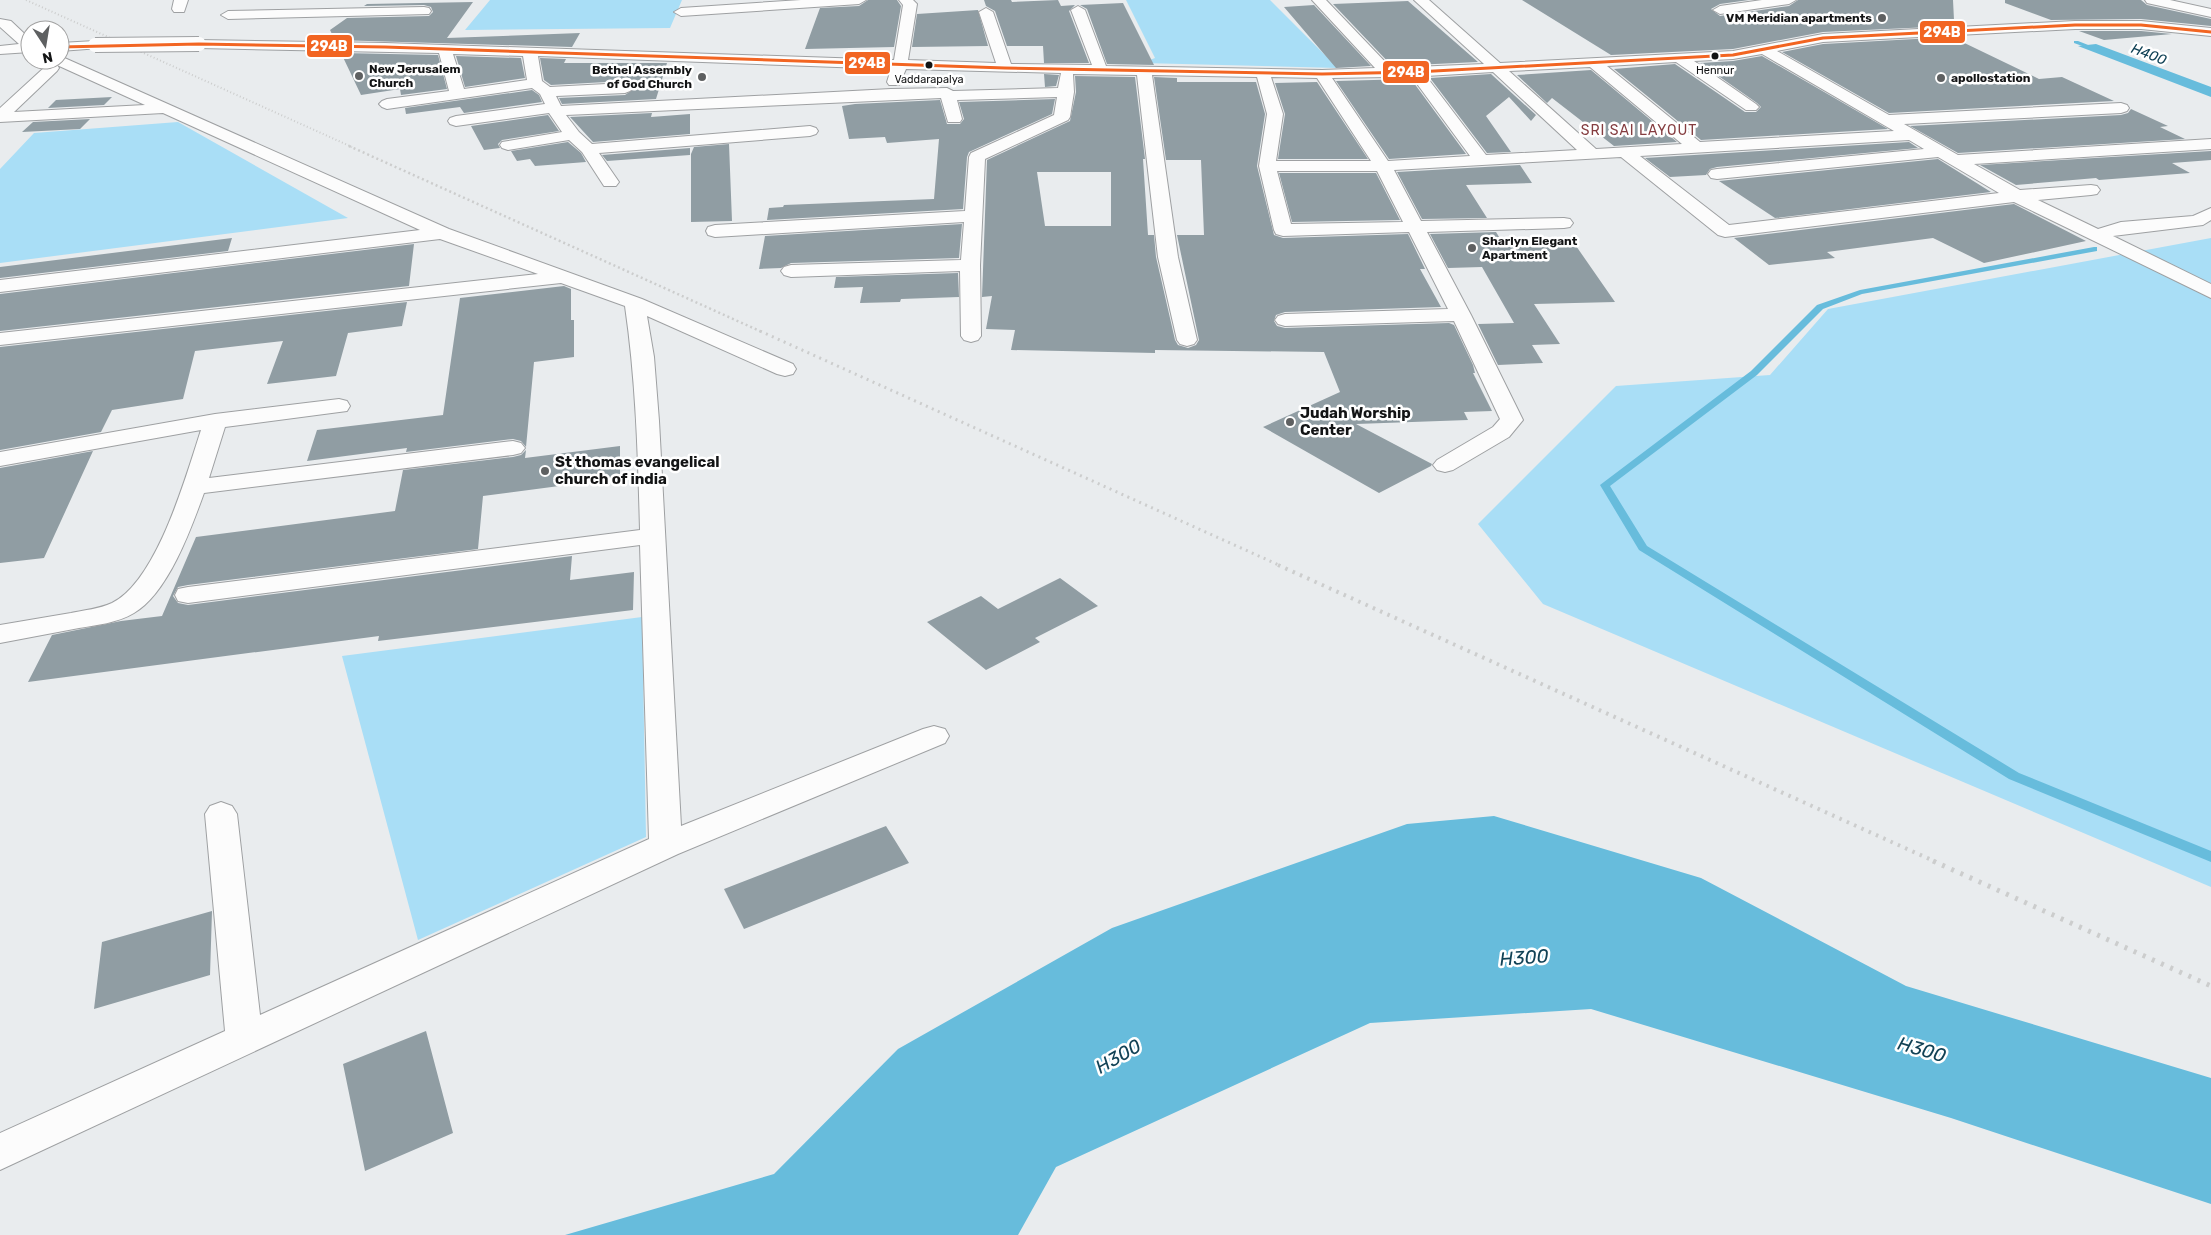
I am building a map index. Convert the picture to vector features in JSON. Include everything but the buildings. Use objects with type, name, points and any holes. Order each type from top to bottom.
[{"type":"street","points":[[411,23],[436,0]]},
{"type":"street","points":[[681,12],[714,5],[860,0]]},
{"type":"street","points":[[891,94],[900,65],[910,4],[906,0]]},
{"type":"street","points":[[1319,1],[1336,0]]},
{"type":"street","points":[[1421,0],[1592,154]]},
{"type":"street","points":[[1720,10],[1790,0]]},
{"type":"street","points":[[2152,0],[2211,13]]},
{"type":"street","points":[[1319,1],[1387,73]]},
{"type":"street","points":[[1078,10],[1100,71]]},
{"type":"street","points":[[228,15],[424,11]]},
{"type":"street","points":[[986,12],[1005,68]]},
{"type":"street","points":[[2187,28],[2211,20]]},
{"type":"street","points":[[0,23],[6,24],[20,38]]},
{"type":"street","points":[[70,46],[199,44],[385,48],[1100,71],[1322,74],[1416,72],[1679,58],[1733,54],[1823,38],[2075,25],[2116,24],[2187,28],[2211,32]]},
{"type":"street","points":[[385,48],[398,35]]},
{"type":"street","points":[[0,50],[20,49]]},
{"type":"street","points":[[1764,49],[2017,196],[2211,292]]},
{"type":"street","points":[[445,50],[458,94]]},
{"type":"street","points":[[530,53],[541,88],[554,110],[573,135],[588,149],[610,182]]},
{"type":"street","points":[[1679,58],[1751,107]]},
{"type":"street","points":[[1594,63],[1697,148]]},
{"type":"street","points":[[0,116],[49,70]]},
{"type":"street","points":[[70,70],[166,108],[442,233],[635,303],[785,369]]},
{"type":"street","points":[[971,336],[970,265],[977,157],[1062,117],[1067,70]]},
{"type":"street","points":[[1144,72],[1168,257],[1187,340]]},
{"type":"street","points":[[1416,72],[1482,160]]},
{"type":"street","points":[[1263,74],[1275,114],[1268,166],[1283,230],[1564,223]]},
{"type":"street","points":[[1322,74],[1383,166],[1461,314],[1512,420],[1501,432],[1445,465]]},
{"type":"street","points":[[387,104],[458,94],[541,88],[625,88]]},
{"type":"street","points":[[456,121],[554,110],[891,94],[943,93],[948,94],[948,96],[1066,92]]},
{"type":"street","points":[[948,96],[954,119]]},
{"type":"street","points":[[0,116],[166,108]]},
{"type":"street","points":[[1886,120],[2121,108]]},
{"type":"street","points":[[588,149],[810,131]]},
{"type":"street","points":[[508,145],[573,135]]},
{"type":"street","points":[[1268,166],[1383,166],[1912,135]]},
{"type":"street","points":[[1718,174],[1948,156],[2211,144]]},
{"type":"street","points":[[1625,152],[1725,231],[2017,196],[2091,190]]},
{"type":"street","points":[[2096,235],[2121,228],[2197,222],[2211,213]]},
{"type":"street","points":[[716,231],[974,216]]},
{"type":"street","points":[[0,286],[442,233]]},
{"type":"street","points":[[791,272],[970,265]]},
{"type":"street","points":[[0,339],[564,277]]},
{"type":"street","points":[[635,303],[643,356],[648,421],[666,845]]},
{"type":"street","points":[[1286,320],[1461,314]]},
{"type":"street","points":[[0,459],[215,421],[339,406]]},
{"type":"street","points":[[0,634],[105,615],[118,611],[133,601],[159,570],[195,487],[215,421]]},
{"type":"street","points":[[195,487],[513,448]]},
{"type":"street","points":[[188,595],[654,536]]},
{"type":"street","points":[[0,1152],[666,845],[934,736]]},
{"type":"street","points":[[220,814],[244,1040]]},
{"type":"shaded area","points":[[490,0],[682,0],[670,28],[465,30]]},
{"type":"shaded area","points":[[1126,0],[1270,0],[1338,68],[1142,63],[1155,58]]},
{"type":"shaded area","points":[[178,122],[348,218],[0,263],[0,169],[34,133]]},
{"type":"shaded area","points":[[2211,238],[2211,887],[1543,604],[1478,524],[1616,386],[1770,375],[1828,309]]},
{"type":"shaded area","points":[[642,617],[646,837],[418,940],[342,656]]},
{"type":"water","points":[[2096,44],[2211,87],[2211,97],[2078,46]]},
{"type":"water","name":"H300","points":[[1494,816],[1701,878],[1906,986],[2211,1078],[2211,1204],[1951,1118],[1591,1009],[1370,1023],[1056,1167],[1018,1235],[565,1235],[774,1174],[898,1049],[1112,928],[1407,824]]},
{"type":"waterway","name":"H400","points":[[2076,42],[2098,50]]},
{"type":"waterway","points":[[2094,249],[1860,292],[1820,307],[1754,373],[1605,485],[1643,548],[2014,776],[2211,857]]},
{"type":"railway","points":[[26,0],[352,147]]},
{"type":"railway","points":[[349,146],[762,332]]},
{"type":"railway","points":[[760,331],[1281,566]]},
{"type":"railway","points":[[1278,565],[1936,862]]},
{"type":"railway","points":[[1933,861],[2211,986]]},
{"type":"transit line","name":"294B","points":[[70,47],[199,44],[385,47],[1005,68],[1322,74],[1416,72],[1733,55],[1823,38],[2075,25],[2141,25],[2211,32]]},
{"type":"place","name":"VM Meridian apartments","points":[[1882,18]]},
{"type":"place","name":"Hennur","points":[[1715,56]]},
{"type":"place","name":"Vaddarapalya","points":[[929,65]]},
{"type":"place","name":"New Jerusalem Church","points":[[359,76]]},
{"type":"place","name":"Bethel Assembly of God Church","points":[[702,77]]},
{"type":"place","name":"apollostation","points":[[1941,78]]},
{"type":"place","name":"Sharlyn Elegant Apartment","points":[[1472,248]]},
{"type":"place","name":"Judah Worship Center","points":[[1290,422]]},
{"type":"place","name":"St thomas evangelical church of india","points":[[545,471]]},
{"type":"district","name":"SRI SAI LAYOUT","points":[[1639,130]]}]
